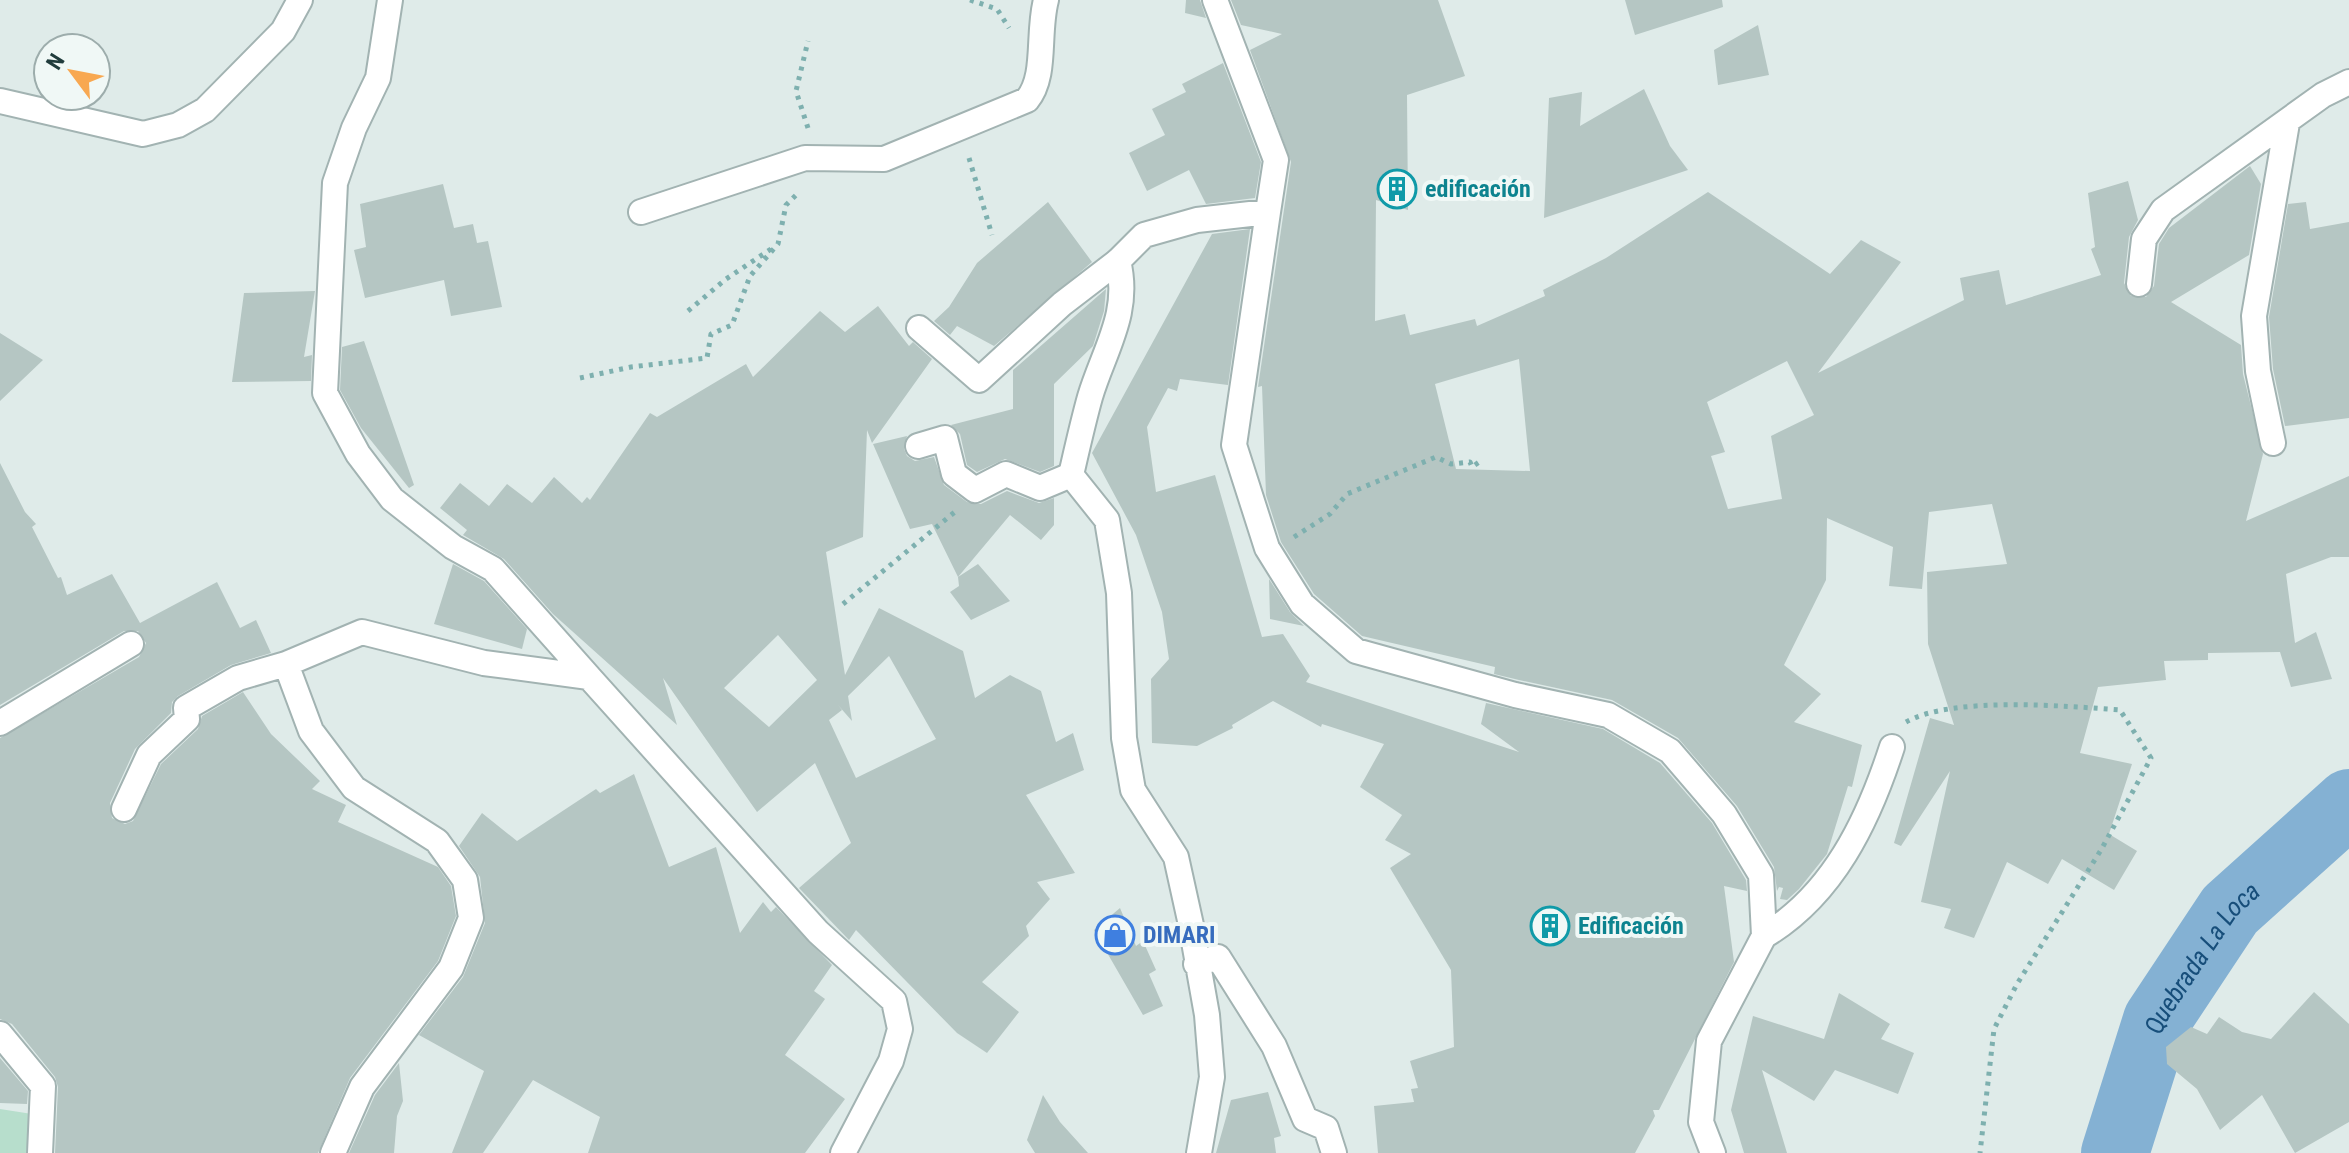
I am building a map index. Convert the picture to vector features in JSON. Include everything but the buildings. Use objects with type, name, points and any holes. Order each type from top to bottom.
[{"type":"street","points":[[0,101],[143,134],[178,125],[205,110],[228,88],[283,31],[300,0]]},
{"type":"street","points":[[390,0],[378,78],[354,128],[335,183],[325,393],[358,454],[392,499],[453,547],[493,569],[818,932],[894,1001],[900,1029],[891,1061],[843,1153]]},
{"type":"street","points":[[641,212],[805,158],[874,161],[891,157],[1027,100],[1037,88],[1041,74],[1038,56],[1046,0]]},
{"type":"street","points":[[1215,0],[1276,160],[1234,445],[1267,548],[1302,604],[1356,651],[1515,695],[1608,715],[1670,751],[1724,814],[1761,875],[1764,936],[1709,1041],[1701,1122],[1713,1153]]},
{"type":"street","points":[[2139,284],[2144,239],[2163,210],[2213,171],[2287,123],[2323,95],[2349,82]]},
{"type":"street","points":[[2273,443],[2258,371],[2254,316],[2287,123]]},
{"type":"street","points":[[919,328],[979,380],[1144,235],[1197,220],[1268,212]]},
{"type":"street","points":[[1071,475],[1091,395],[1116,335],[1122,278],[1118,261]]},
{"type":"street","points":[[918,446],[945,438],[954,474],[975,490],[1006,474],[1040,488],[1071,475]]},
{"type":"street","points":[[1071,475],[1107,520],[1119,593],[1124,738],[1133,790],[1176,857],[1207,1015],[1212,1077],[1199,1153]]},
{"type":"street","points":[[124,809],[149,755],[187,719],[186,708],[238,678],[286,664],[362,632],[484,663],[589,677]]},
{"type":"street","points":[[0,723],[131,644]]},
{"type":"street","points":[[286,664],[311,731],[354,788],[437,841],[465,880],[471,918],[451,968],[362,1087],[333,1153]]},
{"type":"street","points":[[1764,936],[1789,921],[1841,861],[1878,788],[1892,747]]},
{"type":"street","points":[[1196,964],[1218,957],[1274,1046],[1305,1119],[1326,1128],[1334,1153]]},
{"type":"street","points":[[3,1041],[43,1086],[40,1153]]},
{"type":"path","points":[[970,0],[987,2],[1006,19],[1012,36],[1038,56]]},
{"type":"path","points":[[961,130],[992,235]]},
{"type":"path","points":[[580,378],[631,367],[707,358],[711,334],[732,325],[750,276],[778,244],[726,279],[688,311]]},
{"type":"path","points":[[1267,548],[1298,535],[1330,514],[1347,494],[1395,473],[1436,457],[1451,464],[1470,462],[1472,467],[1482,460]]},
{"type":"path","points":[[843,604],[949,518],[975,490]]},
{"type":"path","points":[[1892,747],[1903,723],[1921,713],[2055,705],[2120,710],[2151,758],[2101,850],[2017,984],[1994,1029],[1980,1153]]},
{"type":"green space","points":[[0,1109],[32,1114],[26,1153],[0,1153]]},
{"type":"waterway","name":"Quebrada La Loca","points":[[2115,1153],[2157,1020],[2230,910],[2349,803]]},
{"type":"place","name":"edificación","points":[[1397,189]]},
{"type":"place","name":"Edificación","points":[[1550,926]]},
{"type":"place","name":"DIMARI","points":[[1115,935]]}]
